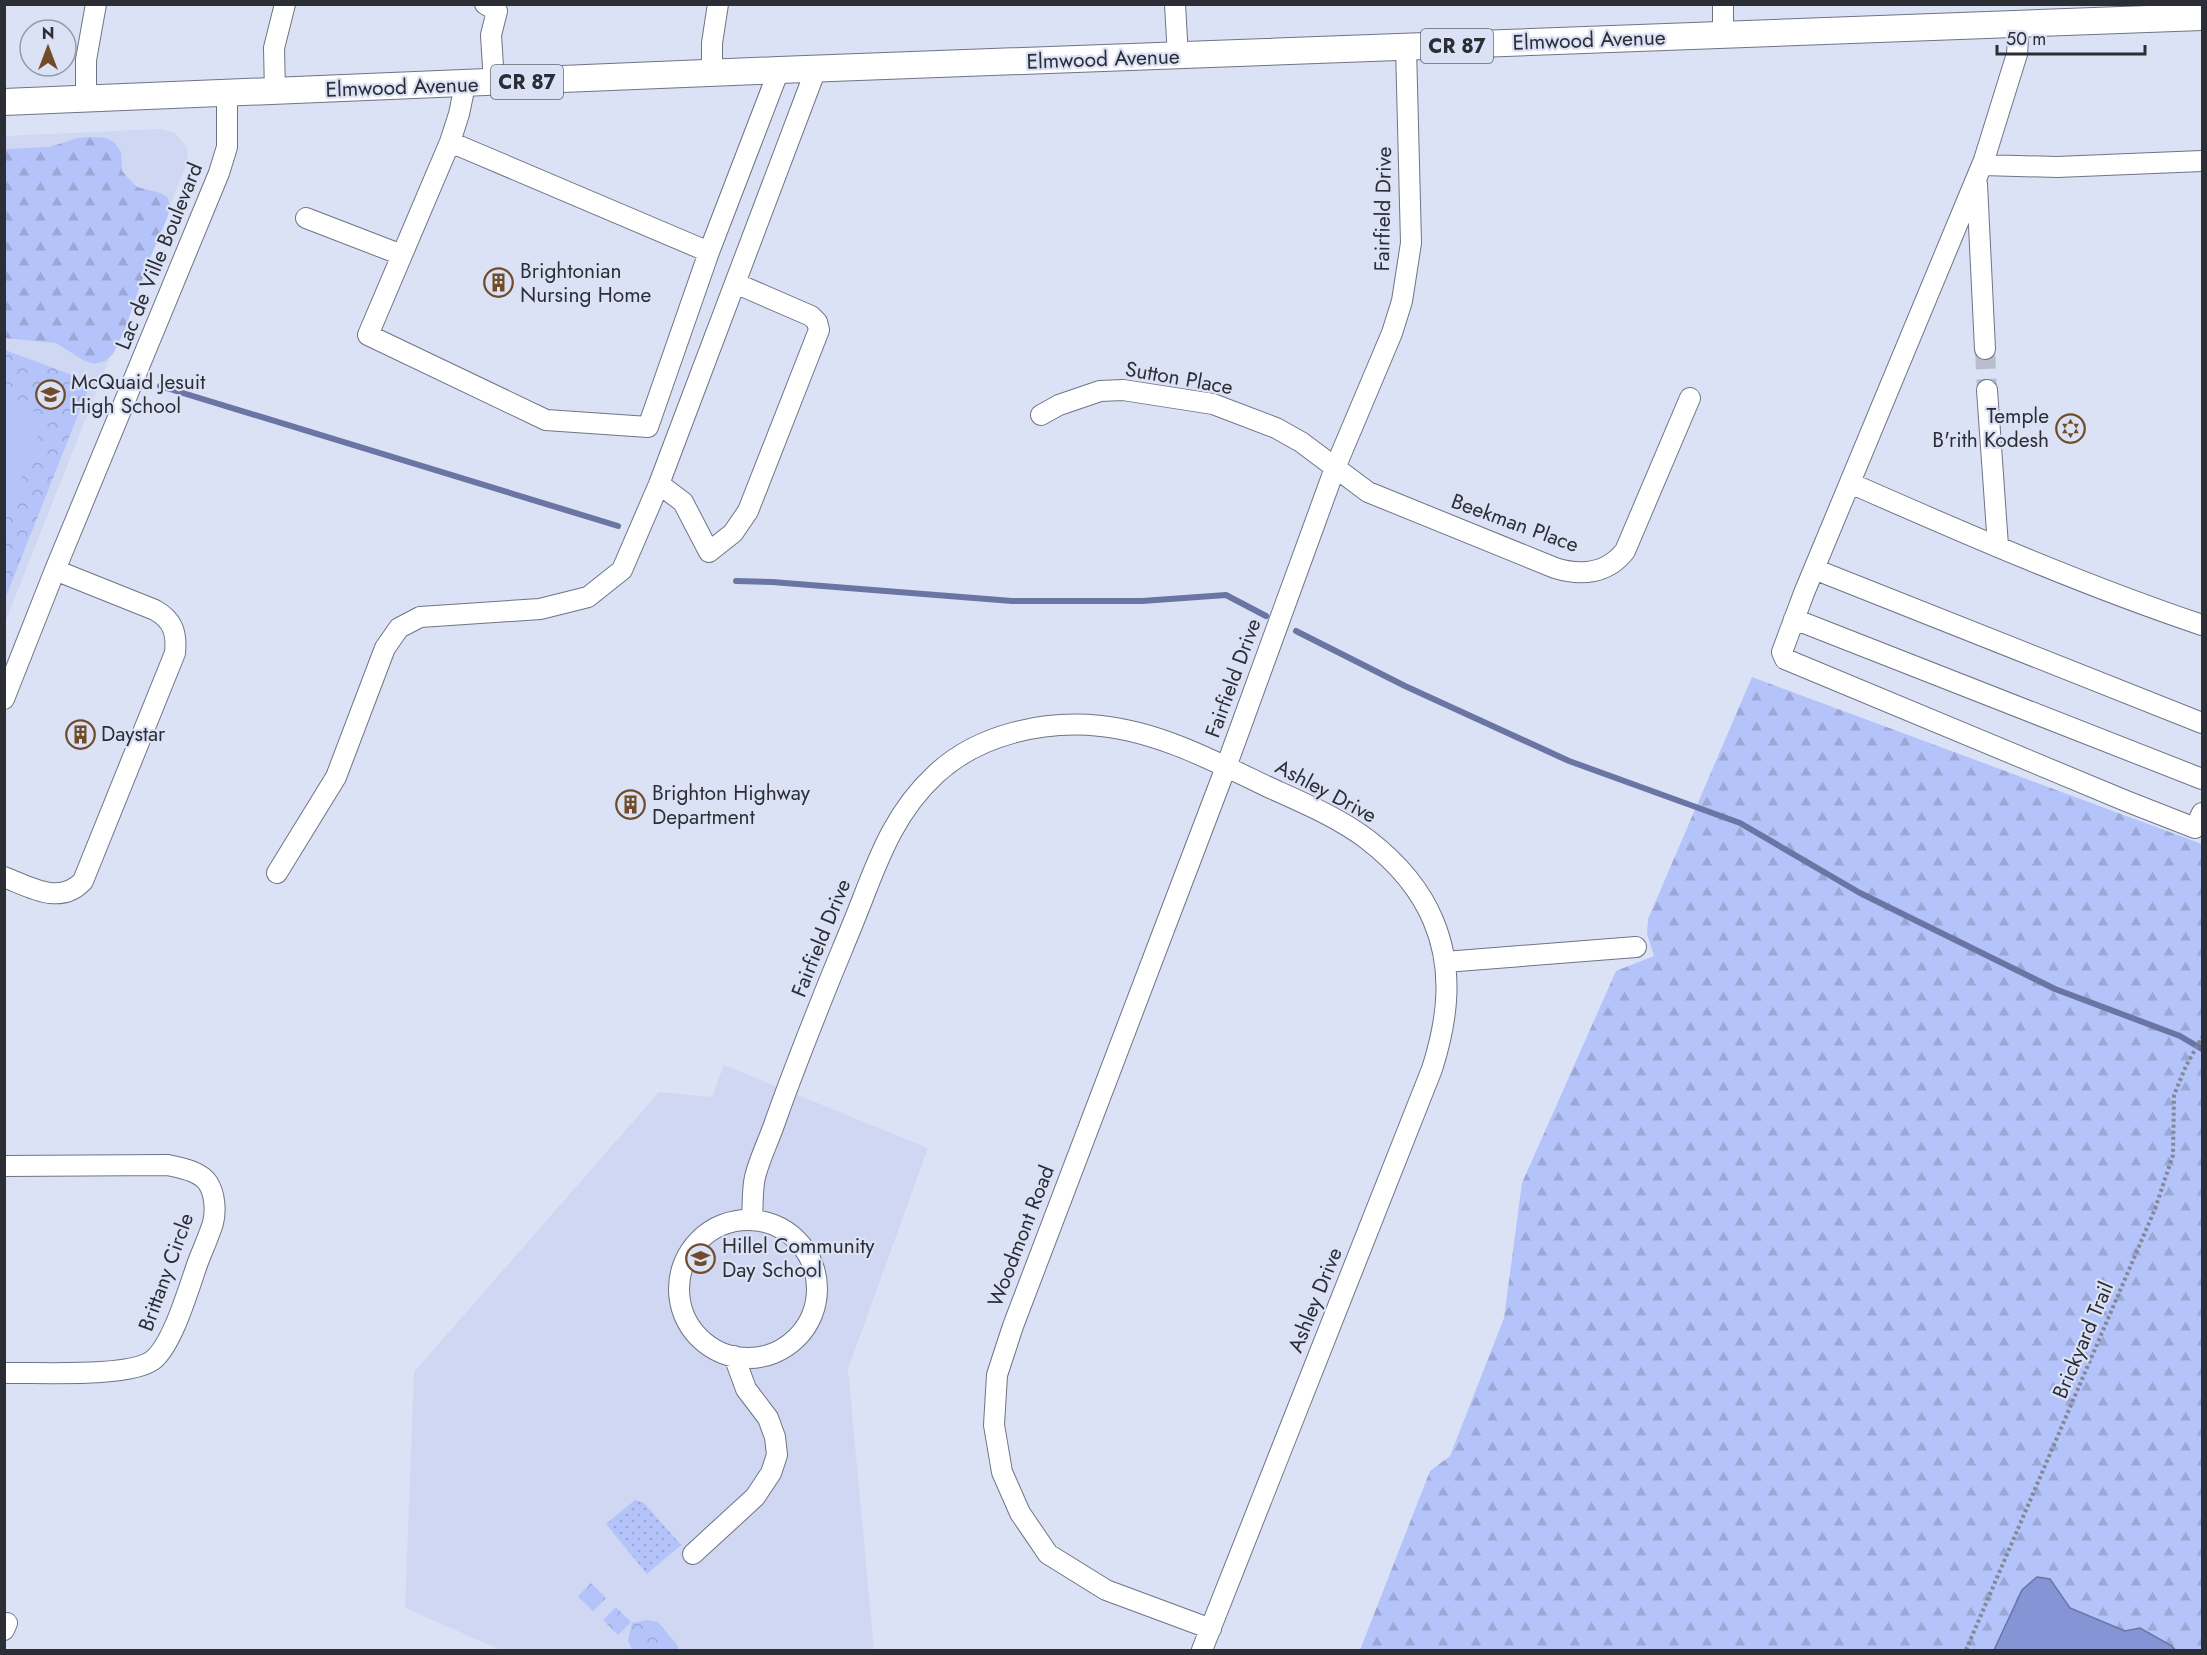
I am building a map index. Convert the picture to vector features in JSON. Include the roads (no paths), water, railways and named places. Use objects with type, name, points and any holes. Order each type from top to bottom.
[{"type":"main road","name":"Elmwood Avenue","points":[[4,102],[2202,16]]},
{"type":"street","points":[[86,99],[86,60],[96,4]]},
{"type":"street","points":[[275,92],[274,48],[285,4]]},
{"type":"street","points":[[712,73],[712,42],[718,4]]},
{"type":"street","points":[[1175,4],[1178,57]]},
{"type":"street","points":[[1723,4],[1724,35]]},
{"type":"street","points":[[494,7],[491,35],[494,83]]},
{"type":"street","points":[[2019,24],[2017,54],[1979,172],[1814,569],[1782,652],[1785,659],[2115,797],[2195,828],[2202,813]]},
{"type":"street","name":"Fairfield Drive","points":[[752,1220],[755,1178],[787,1088],[886,839],[912,800],[937,772],[982,744],[1011,733],[1045,726],[1070,725],[1125,729],[1155,738],[1226,767],[1335,468],[1392,333],[1407,274],[1411,243],[1411,202],[1406,48]]},
{"type":"street","points":[[277,873],[336,777],[385,648],[399,628],[420,617],[540,609],[588,597],[622,570],[658,484],[816,69]]},
{"type":"street","points":[[465,85],[450,142],[368,335],[546,420],[648,427],[709,252],[779,70]]},
{"type":"street","name":"Lac de Ville Boulevard","points":[[4,699],[219,173],[226,147],[227,94]]},
{"type":"street","points":[[450,142],[709,252]]},
{"type":"street","points":[[1979,172],[2057,166],[2202,160]]},
{"type":"street","points":[[1979,172],[1985,349]]},
{"type":"street","points":[[306,218],[402,255]]},
{"type":"street","points":[[658,484],[683,502],[709,552],[733,533],[748,511],[819,330],[817,322],[811,316],[735,283]]},
{"type":"street","name":"Sutton Place","points":[[1041,415],[1059,405],[1101,391],[1123,390],[1213,404],[1276,428],[1301,442],[1335,468]]},
{"type":"street","points":[[1987,390],[1998,546]]},
{"type":"street","name":"Beekman Place","points":[[1335,468],[1368,492],[1555,568],[1567,572],[1587,573],[1611,565],[1625,551],[1690,398]]},
{"type":"street","points":[[1850,483],[1998,546],[2202,625]]},
{"type":"street","points":[[1814,569],[2202,723]]},
{"type":"street","points":[[4,877],[40,891],[56,894],[71,891],[83,881],[175,653],[175,630],[167,618],[154,610],[55,570]]},
{"type":"street","points":[[1794,619],[2202,779]]},
{"type":"street","name":"Ashley Drive","points":[[1202,1650],[1432,1069],[1441,1041],[1448,989],[1445,962],[1432,918],[1406,876],[1389,858],[1367,839],[1327,815],[1226,767]]},
{"type":"street","name":"Woodmont Road","points":[[1211,1629],[1106,1590],[1048,1554],[1020,1513],[1002,1472],[994,1425],[997,1375],[1013,1326],[1226,767]]},
{"type":"street","points":[[1445,962],[1636,947]]},
{"type":"street","name":"Brittany Circle","points":[[4,1166],[168,1165],[186,1169],[201,1176],[213,1193],[214,1205],[213,1223],[177,1319],[164,1347],[152,1361],[138,1368],[108,1371],[4,1373]]},
{"type":"street","points":[[752,1220],[772,1224],[790,1234],[805,1248],[814,1267],[818,1287],[815,1308],[806,1326],[792,1342],[765,1355],[734,1356],[712,1348],[695,1333],[683,1313],[679,1291],[682,1268],[692,1248],[708,1232],[729,1222],[752,1220]]},
{"type":"street","points":[[693,1554],[755,1497],[771,1473],[777,1455],[775,1437],[768,1418],[747,1389],[734,1356]]},
{"type":"waterway","points":[[160,386],[618,526]]},
{"type":"waterway","points":[[736,581],[1012,601],[1142,601],[1226,595],[1266,616]]},
{"type":"waterway","points":[[1296,631],[1405,686],[1569,761],[1740,823],[1860,893],[2055,989],[2180,1036],[2202,1049]]},
{"type":"tunnel","points":[[1985,349],[1987,390]]},
{"type":"place","name":"Brightonian Nursing Home","points":[[499,283]]},
{"type":"place","name":"McQuaid Jesuit High School","points":[[50,394]]},
{"type":"place","name":"Temple B'rith Kodesh","points":[[2070,428]]},
{"type":"place","name":"Daystar","points":[[80,734]]},
{"type":"place","name":"Brighton Highway Department","points":[[631,805]]},
{"type":"place","name":"Hillel Community Day School","points":[[701,1258]]}]
